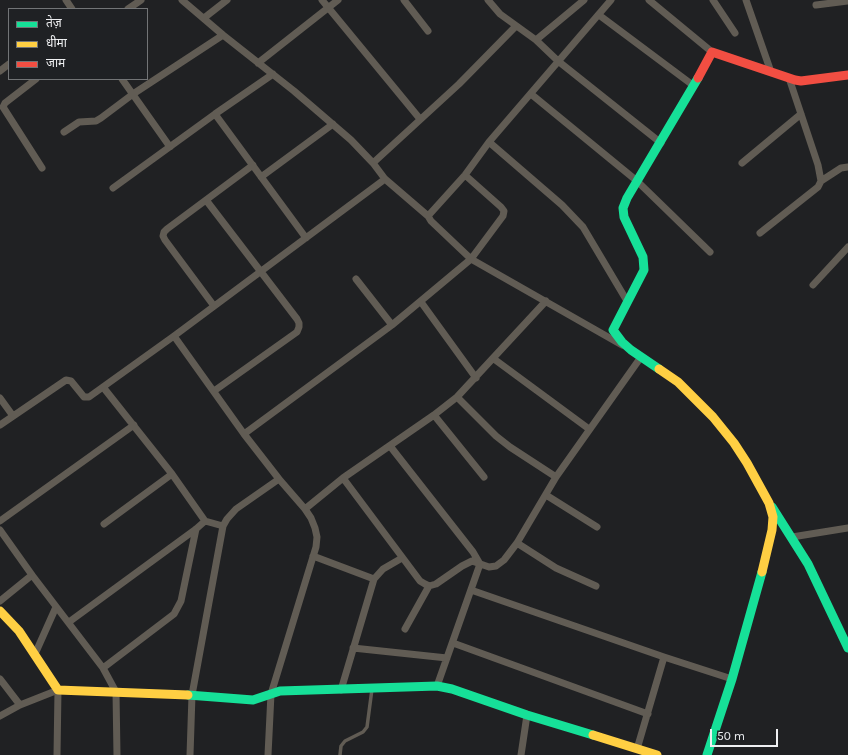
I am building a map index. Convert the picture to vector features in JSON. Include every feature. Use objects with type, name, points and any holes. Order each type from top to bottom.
[{"type":"street","points":[[129,8],[141,0]]},
{"type":"street","points":[[182,0],[351,140],[373,163],[385,179],[428,216],[431,221],[471,259],[631,350],[678,382],[713,417],[747,463],[769,503],[808,564],[848,648]]},
{"type":"street","points":[[204,18],[227,0]]},
{"type":"street","points":[[322,0],[420,119]]},
{"type":"street","points":[[258,63],[327,7],[338,0]]},
{"type":"street","points":[[404,0],[428,31]]},
{"type":"street","points":[[488,0],[500,14],[536,40],[558,61],[661,143]]},
{"type":"street","points":[[536,40],[584,0]]},
{"type":"street","points":[[428,216],[464,175],[489,142],[611,0]]},
{"type":"street","points":[[649,0],[712,52],[801,81],[848,75]]},
{"type":"street","points":[[713,0],[735,33]]},
{"type":"street","points":[[746,0],[771,72]]},
{"type":"street","points":[[816,5],[848,1]]},
{"type":"street","points":[[599,15],[694,86]]},
{"type":"street","points":[[373,163],[459,84],[516,26]]},
{"type":"street","points":[[64,132],[79,122],[101,118],[133,94],[223,35]]},
{"type":"street","points":[[631,350],[622,342],[613,330],[644,270],[643,257],[626,222],[624,208],[627,198],[661,143],[712,52]]},
{"type":"street","points":[[0,71],[8,65]]},
{"type":"street","points":[[113,188],[273,74]]},
{"type":"street","points":[[789,78],[818,165],[821,180]]},
{"type":"street","points":[[32,80],[5,103],[3,107],[42,168]]},
{"type":"street","points":[[123,80],[170,147]]},
{"type":"street","points":[[531,94],[637,181],[710,252]]},
{"type":"street","points":[[215,114],[306,238]]},
{"type":"street","points":[[742,163],[800,114]]},
{"type":"street","points":[[261,177],[333,124]]},
{"type":"street","points":[[489,142],[562,205],[583,227],[627,301]]},
{"type":"street","points":[[214,306],[163,236],[167,229],[252,165]]},
{"type":"street","points":[[760,232],[818,186],[821,180],[841,168],[848,167]]},
{"type":"street","points":[[244,434],[392,325],[471,259],[503,216],[504,211],[464,175]]},
{"type":"street","points":[[0,425],[66,380],[71,381],[86,398],[174,336],[385,179]]},
{"type":"street","points":[[206,200],[260,272],[298,319],[299,327],[297,332],[214,391]]},
{"type":"street","points":[[813,285],[848,247]]},
{"type":"street","points":[[356,279],[392,325]]},
{"type":"street","points":[[305,509],[343,478],[434,415],[457,397],[494,359],[546,301]]},
{"type":"street","points":[[421,302],[476,378]]},
{"type":"street","points":[[174,336],[244,434],[279,479],[305,509],[311,518],[317,537],[313,556],[271,694],[268,755]]},
{"type":"street","points":[[405,629],[429,586],[436,584],[472,561],[489,567],[496,566],[504,560],[517,543],[556,477],[641,357]]},
{"type":"street","points":[[494,359],[589,429]]},
{"type":"street","points":[[103,387],[172,474],[205,521],[223,526]]},
{"type":"street","points":[[457,397],[496,436],[556,477]]},
{"type":"street","points":[[0,398],[13,416]]},
{"type":"street","points":[[434,415],[484,477]]},
{"type":"street","points":[[0,521],[134,425]]},
{"type":"street","points":[[390,446],[473,552],[480,564],[437,686]]},
{"type":"street","points":[[104,524],[172,474]]},
{"type":"street","points":[[343,478],[420,581],[429,586]]},
{"type":"street","points":[[190,755],[192,695],[223,526],[236,509],[279,479]]},
{"type":"street","points":[[546,495],[597,527]]},
{"type":"street","points":[[706,755],[732,679],[772,530],[773,518],[769,503]]},
{"type":"street","points":[[68,622],[205,521]]},
{"type":"street","points":[[792,537],[848,528]]},
{"type":"street","points":[[103,668],[174,614],[181,600],[196,529]]},
{"type":"street","points":[[0,530],[32,575],[103,668],[116,692],[117,755]]},
{"type":"street","points":[[517,543],[556,568],[596,586]]},
{"type":"street","points":[[313,556],[374,579]]},
{"type":"street","points":[[341,690],[374,579],[383,569],[402,558]]},
{"type":"street","points":[[0,601],[32,575]]},
{"type":"street","points":[[471,590],[732,679]]},
{"type":"street","points":[[35,654],[56,607]]},
{"type":"street","points":[[0,611],[19,631],[58,690],[57,755]]},
{"type":"street","points":[[453,643],[648,714]]},
{"type":"street","points":[[353,648],[447,658]]},
{"type":"street","points":[[637,749],[664,657]]},
{"type":"street","points":[[0,679],[20,706]]},
{"type":"street","points":[[0,716],[58,690],[192,695],[253,700],[271,694],[298,690],[341,690],[437,686],[452,689],[527,715],[653,755]]},
{"type":"street","points":[[521,755],[527,715]]},
{"type":"lane","points":[[340,755],[345,741],[363,732],[367,727],[372,688]]},
{"type":"traffic: fast","points":[[659,369],[631,350],[622,342],[613,330],[644,270],[643,257],[624,217],[623,208],[627,198],[698,78]]},
{"type":"traffic: fast","points":[[772,507],[808,564],[848,648]]},
{"type":"traffic: fast","points":[[707,755],[732,679],[762,572]]},
{"type":"traffic: fast","points":[[188,695],[253,700],[280,691],[437,686],[452,689],[527,715],[593,735]]},
{"type":"traffic: slow","points":[[659,369],[678,382],[713,417],[734,443],[769,503],[773,517],[772,530],[762,572]]},
{"type":"traffic: slow","points":[[0,611],[19,631],[58,690],[188,695]]},
{"type":"traffic: slow","points":[[593,735],[657,755]]},
{"type":"traffic: jam","points":[[698,78],[712,52],[795,80],[801,81],[848,75]]}]
